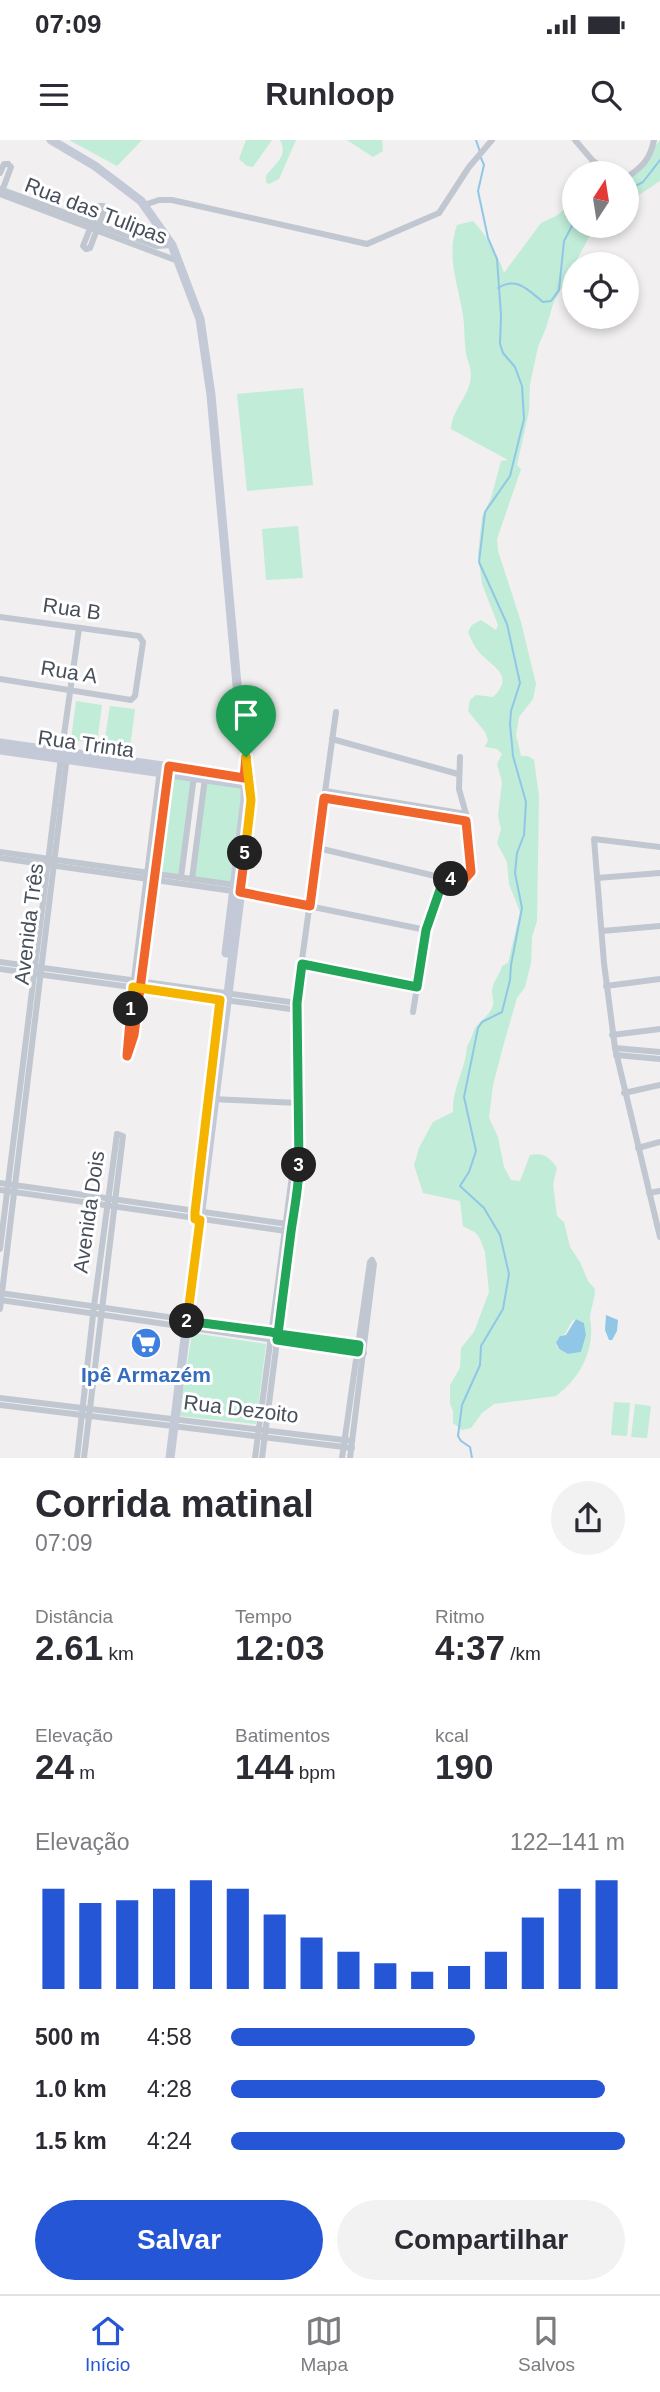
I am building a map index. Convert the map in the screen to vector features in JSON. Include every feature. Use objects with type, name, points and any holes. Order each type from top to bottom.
[{"type":"main road","points":[[51,140],[95,166],[129,190],[144,205],[172,245],[193,297],[204,337],[246,757],[247,781],[237,889],[168,1458]]},
{"type":"main road","name":"Rua Trinta","points":[[0,743],[247,781]]},
{"type":"main road","name":"Rua Trinta","points":[[0,750],[64,753]]},
{"type":"main road","name":"Rua Trinta","points":[[164,769],[205,778],[247,781]]},
{"type":"street","points":[[144,205],[159,200],[172,200],[367,244],[439,213],[469,167],[492,140]]},
{"type":"street","points":[[575,140],[593,161]]},
{"type":"street","points":[[639,169],[650,156],[654,140]]},
{"type":"street","points":[[0,173],[4,164],[10,166],[0,193]]},
{"type":"street","name":"Rua das Tulipas","points":[[0,193],[180,262]]},
{"type":"street","name":"Rua das Tulipas","points":[[94,227],[156,246],[172,245]]},
{"type":"street","name":"Rua B","points":[[0,617],[139,635],[143,642],[133,699]]},
{"type":"street","name":"Avenida Três","points":[[0,1249],[79,628]]},
{"type":"street","name":"Rua A","points":[[0,679],[133,699]]},
{"type":"street","points":[[261,1458],[261,1433],[298,1156],[297,1006],[336,712]]},
{"type":"street","points":[[332,739],[458,774]]},
{"type":"street","points":[[318,848],[462,880],[470,873],[466,818],[459,792],[460,757]]},
{"type":"street","points":[[137,984],[133,1042],[127,1056],[164,769]]},
{"type":"street","points":[[181,877],[194,776]]},
{"type":"street","points":[[192,879],[205,778]]},
{"type":"street","points":[[325,794],[466,818]]},
{"type":"street","points":[[660,846],[594,839],[612,1035],[660,1237]]},
{"type":"street","points":[[0,852],[50,862]]},
{"type":"street","points":[[0,858],[50,862],[237,889]]},
{"type":"street","points":[[597,878],[660,873]]},
{"type":"street","points":[[151,876],[192,879],[426,930]]},
{"type":"street","points":[[413,1012],[426,930],[444,878]]},
{"type":"street","points":[[602,931],[660,926]]},
{"type":"street","points":[[0,962],[37,970],[297,1006]]},
{"type":"street","points":[[302,964],[417,987]]},
{"type":"street","points":[[0,969],[37,970]]},
{"type":"street","points":[[606,986],[660,979]]},
{"type":"street","points":[[612,1035],[660,1029]]},
{"type":"street","points":[[615,1052],[660,1052]]},
{"type":"street","points":[[615,1052],[657,1059]]},
{"type":"street","points":[[625,1093],[660,1085]]},
{"type":"street","points":[[213,1099],[298,1103]]},
{"type":"street","name":"Avenida Dois","points":[[83,1458],[117,1135],[121,1134],[123,1136],[111,1202]]},
{"type":"street","points":[[638,1148],[660,1142]]},
{"type":"street","points":[[8,1188],[288,1228]]},
{"type":"street","name":"Avenida Três","points":[[0,1310],[8,1188]]},
{"type":"street","points":[[649,1194],[660,1191]]},
{"type":"street","points":[[342,1458],[348,1444],[374,1264],[372,1260],[361,1349]]},
{"type":"street","points":[[1,1297],[361,1349]]},
{"type":"street","name":"Rua Dezoito","points":[[0,1398],[172,1423],[348,1444]]},
{"type":"street","name":"Rua Dezoito","points":[[0,1405],[87,1411]]},
{"type":"street","name":"Avenida Dois","points":[[77,1458],[87,1411]]},
{"type":"street","points":[[254,1458],[261,1433]]},
{"type":"street","points":[[348,1444],[350,1458]]},
{"type":"green space","points":[[69,140],[142,140],[117,166]]},
{"type":"green space","points":[[246,140],[272,140],[253,167],[247,166],[239,159]]},
{"type":"green space","points":[[280,140],[296,140],[279,179],[269,184],[266,182],[266,176],[282,156]]},
{"type":"green space","points":[[347,140],[382,140],[383,151],[373,157]]},
{"type":"green space","points":[[660,140],[660,181],[639,195],[639,168]]},
{"type":"green space","points":[[562,211],[562,238],[589,238],[581,252],[562,252],[562,287],[553,304],[538,347],[530,384],[529,411],[517,465],[521,469],[497,539],[498,551],[521,622],[536,684],[533,699],[519,717],[516,735],[521,756],[534,760],[539,796],[537,921],[532,937],[531,963],[504,1043],[493,1085],[489,1118],[498,1137],[504,1167],[511,1180],[520,1181],[530,1155],[546,1156],[557,1168],[553,1184],[557,1216],[564,1222],[570,1247],[595,1293],[590,1317],[588,1352],[581,1369],[570,1384],[556,1396],[494,1404],[482,1413],[471,1428],[462,1430],[453,1423],[450,1385],[460,1368],[461,1348],[474,1332],[489,1292],[485,1252],[476,1233],[463,1226],[460,1201],[423,1193],[414,1165],[419,1148],[433,1122],[453,1112],[467,1046],[476,1027],[492,1008],[493,985],[502,966],[508,963],[520,912],[509,884],[507,862],[497,843],[501,829],[498,816],[502,782],[497,764],[502,754],[497,749],[485,747],[488,740],[485,732],[468,711],[470,700],[476,695],[493,697],[502,683],[500,672],[479,652],[468,632],[472,625],[481,620],[496,630],[498,625],[482,584],[478,554],[482,517],[491,498],[501,461],[508,460],[451,429],[468,389],[471,374],[454,270],[453,248],[457,225],[473,221],[499,259],[504,273],[541,223]],"holes":[[[576,1319],[584,1323],[586,1335],[581,1352],[568,1354],[558,1349],[556,1341],[565,1334],[572,1321]]]},
{"type":"green space","points":[[303,388],[313,485],[247,491],[237,394]]},
{"type":"green space","points":[[298,526],[303,578],[266,580],[262,529]]},
{"type":"green space","points":[[76,701],[102,705],[97,743],[71,740]]},
{"type":"green space","points":[[110,706],[135,709],[130,748],[104,744]]},
{"type":"green space","points":[[168,773],[194,776],[181,877],[155,873]]},
{"type":"green space","points":[[205,778],[245,784],[234,885],[192,879]]},
{"type":"green space","points":[[192,1333],[266,1344],[256,1424],[179,1416]]},
{"type":"green space","points":[[614,1402],[630,1403],[627,1436],[611,1435]]},
{"type":"green space","points":[[635,1404],[651,1406],[647,1438],[631,1437]]},
{"type":"water","points":[[606,1315],[618,1320],[617,1331],[612,1340],[609,1340],[605,1330]]},
{"type":"water","points":[[576,1319],[584,1323],[586,1335],[581,1352],[568,1354],[559,1349],[556,1342],[560,1336],[566,1335]]},
{"type":"waterway","points":[[476,140],[480,152]]},
{"type":"waterway","points":[[472,1458],[470,1447],[458,1436],[462,1405],[480,1365],[481,1346],[503,1309],[509,1274],[500,1235],[484,1208],[460,1186],[469,1172],[476,1151],[464,1097],[478,1028],[482,1022],[502,1012],[510,980],[522,908],[515,873],[517,853],[524,835],[526,802],[513,756],[510,724],[511,711],[520,683],[507,624],[479,562],[485,512],[510,476],[524,419],[522,386],[515,367],[503,353],[500,344],[497,259],[488,238],[478,191],[484,165],[481,158]]},
{"type":"waterway","points":[[639,184],[660,160]]},
{"type":"waterway","points":[[498,288],[511,283],[517,284],[543,302],[551,301],[559,290],[566,238]]},
{"type":"place","name":"Ipê Armazém","points":[[146,1343]]},
{"type":"route","points":[[246,757],[244,778],[169,766],[154,880],[140,988],[134,1035],[133,1042],[126,1055],[133,987],[140,988],[220,1000],[195,1212],[195,1219],[200,1220],[187,1321],[271,1332],[278,1334],[359,1345],[358,1352],[277,1340],[278,1334],[292,1224],[295,1203],[298,1175],[299,1170],[297,1003],[302,964],[417,987],[426,930],[444,878],[464,880],[471,872],[466,821],[324,798],[310,906],[240,892],[251,800],[246,757]]}]
